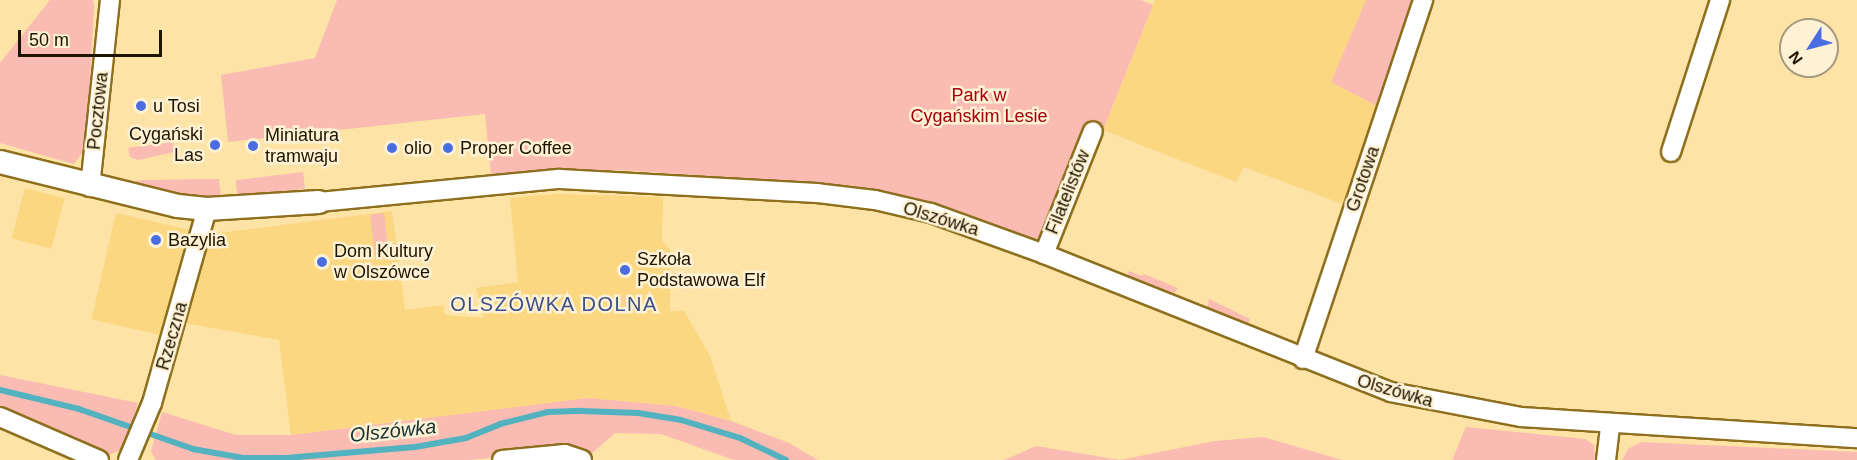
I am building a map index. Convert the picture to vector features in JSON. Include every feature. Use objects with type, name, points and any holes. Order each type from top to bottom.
[{"type":"street","name":"Pocztowa","points":[[90,187],[110,0]]},
{"type":"street","name":"Grotowa","points":[[1303,359],[1423,0]]},
{"type":"street","points":[[1671,152],[1720,0]]},
{"type":"street","name":"Filatelistów","points":[[1044,254],[1093,131]]},
{"type":"street","name":"Olszówka","points":[[0,162],[90,187],[207,209],[319,202],[560,179],[817,193],[875,200],[931,213],[1044,254],[1363,383],[1430,401],[1521,417],[1610,425],[1857,438]]},
{"type":"street","name":"Rzeczna","points":[[132,454],[152,403],[207,209]]},
{"type":"street","points":[[0,417],[99,460]]},
{"type":"street","points":[[1606,460],[1610,425]]},
{"type":"street","points":[[502,460],[565,454],[582,460]]},
{"type":"shaded area","points":[[1155,0],[1412,0],[1345,205],[1244,167],[1236,182],[1103,130]]},
{"type":"shaded area","points":[[25,188],[65,199],[51,249],[12,238]]},
{"type":"shaded area","points":[[556,194],[663,197],[662,241],[670,249],[670,311],[684,311],[710,356],[731,421],[676,406],[588,398],[291,435],[279,340],[185,323],[205,237],[210,234],[392,211],[405,310],[443,305],[445,315],[484,318],[476,288],[518,282],[510,198]]},
{"type":"shaded area","points":[[116,213],[192,231],[167,337],[91,319]]},
{"type":"green space","points":[[50,0],[93,0],[86,148],[74,164],[0,143],[0,63]]},
{"type":"green space","name":"Park w Cygańskim Lesie","points":[[337,0],[1141,0],[1153,5],[1103,130],[1088,124],[1043,236],[1034,240],[935,203],[852,186],[622,170],[491,176],[485,114],[228,142],[221,75],[315,58]]},
{"type":"green space","points":[[1366,0],[1418,0],[1324,284],[1316,290],[1377,106],[1331,82]]},
{"type":"green space","points":[[172,142],[179,151],[138,160],[130,157],[128,148]]},
{"type":"green space","points":[[303,172],[305,189],[238,197],[236,180]]},
{"type":"green space","points":[[219,179],[221,197],[193,196],[135,185],[136,181],[144,180]]},
{"type":"green space","points":[[384,213],[389,254],[375,255],[370,215]]},
{"type":"green space","points":[[1129,271],[1142,276],[1144,274],[1178,288],[1172,296],[1127,278]]},
{"type":"green space","points":[[1209,299],[1250,319],[1247,326],[1207,310]]},
{"type":"green space","points":[[0,375],[138,403],[126,441],[120,450],[107,456],[96,454],[59,430],[26,424],[0,412]]},
{"type":"green space","points":[[588,398],[676,406],[731,421],[789,443],[818,460],[734,460],[661,434],[615,433],[590,455],[574,449],[470,460],[156,460],[151,451],[162,412],[236,435],[291,435]]},
{"type":"green space","points":[[1466,427],[1585,439],[1594,445],[1595,460],[1452,460]]},
{"type":"green space","points":[[1263,437],[1342,460],[1120,460],[1215,441]]},
{"type":"green space","points":[[1641,442],[1857,452],[1857,460],[1622,460],[1628,449]]},
{"type":"green space","points":[[1036,446],[1120,460],[1004,460]]},
{"type":"waterway","name":"Olszówka","points":[[0,390],[79,409],[193,449],[243,458],[286,458],[415,447],[466,438],[500,424],[548,412],[581,411],[638,413],[681,420],[740,438],[786,460]]},
{"type":"place","name":"u Tosi","points":[[141,106]]},
{"type":"place","name":"Cygański Las","points":[[215,145]]},
{"type":"place","name":"Miniatura tramwaju","points":[[253,146]]},
{"type":"place","name":"olio","points":[[392,148]]},
{"type":"place","name":"Proper Coffee","points":[[448,148]]},
{"type":"place","name":"Bazylia","points":[[156,240]]},
{"type":"place","name":"Dom Kultury w Olszówce","points":[[322,262]]},
{"type":"place","name":"Szkoła Podstawowa Elf","points":[[625,270]]},
{"type":"district","name":"OLSZÓWKA DOLNA","points":[[554,304]]}]
